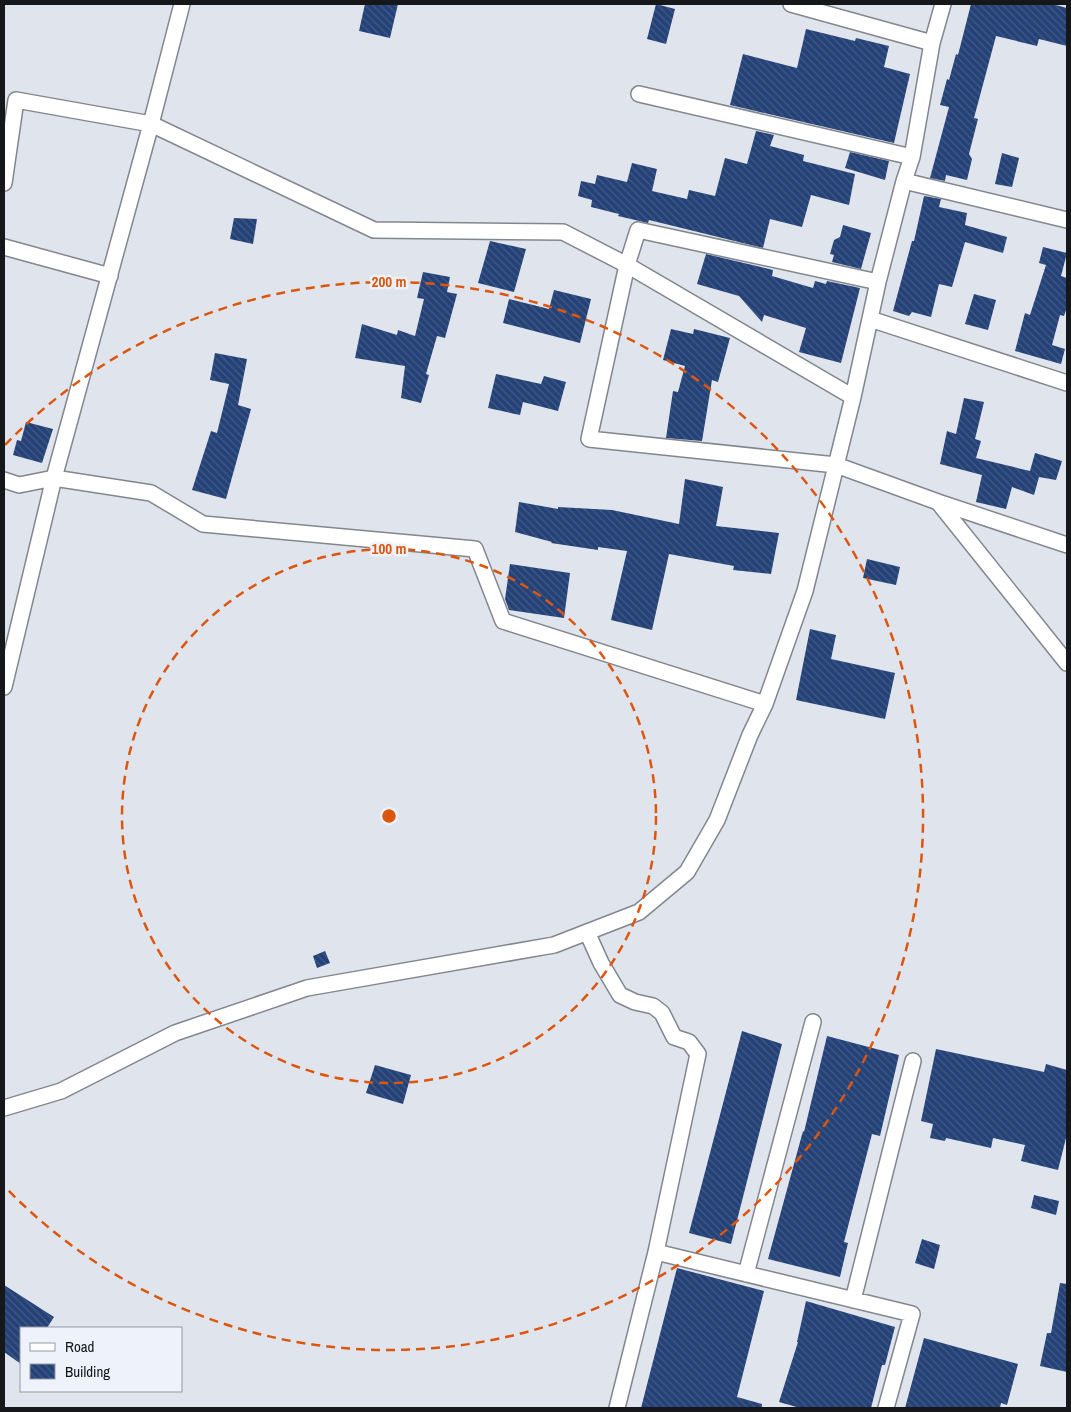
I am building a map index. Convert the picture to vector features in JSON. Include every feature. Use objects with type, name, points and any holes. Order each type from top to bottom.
[{"type":"street","points":[[4,687],[54,478],[152,124],[182,4]]},
{"type":"street","points":[[791,4],[932,43]]},
{"type":"street","points":[[4,1108],[60,1091],[175,1033],[308,988],[554,945],[639,912],[688,872],[717,820],[750,735],[765,704],[805,591],[853,397],[878,282],[904,180],[912,157],[932,43],[943,4]]},
{"type":"street","points":[[639,94],[912,157]]},
{"type":"street","points":[[4,183],[16,100],[152,124],[374,230],[563,232],[627,265],[853,397]]},
{"type":"street","points":[[904,180],[1067,220]]},
{"type":"street","points":[[878,282],[638,230],[627,265],[589,439],[836,465],[938,502],[1067,545]]},
{"type":"street","points":[[4,247],[110,276]]},
{"type":"street","points":[[870,319],[1067,383]]},
{"type":"street","points":[[4,480],[19,485],[54,478],[151,493],[203,524],[475,549],[503,621],[765,704]]},
{"type":"street","points":[[938,502],[1067,663]]},
{"type":"street","points":[[587,932],[601,963],[620,995],[652,1006],[662,1013],[674,1037],[689,1042],[698,1054],[656,1252],[616,1408]]},
{"type":"street","points":[[746,1274],[813,1022]]},
{"type":"street","points":[[854,1300],[913,1061]]},
{"type":"street","points":[[656,1252],[912,1314],[886,1408]]},
{"type":"building","points":[[365,4],[398,4],[390,38],[359,31]]},
{"type":"building","points":[[656,4],[675,9],[666,44],[647,39]]},
{"type":"building","points":[[971,4],[1052,4],[1067,8],[1067,46],[1039,39],[1037,46],[996,36],[974,118],[978,119],[969,154],[972,159],[967,180],[946,175],[945,181],[930,178],[949,107],[940,105],[956,54],[958,55]]},
{"type":"building","points":[[806,29],[855,41],[856,38],[889,46],[884,67],[910,74],[894,143],[730,105],[743,54],[797,68]]},
{"type":"building","points":[[756,131],[774,135],[770,146],[804,155],[803,161],[855,174],[849,205],[811,195],[802,227],[770,219],[763,248],[649,220],[648,223],[618,216],[619,214],[591,207],[592,200],[578,196],[581,181],[595,184],[597,175],[627,182],[632,163],[657,169],[652,191],[687,199],[689,190],[715,196],[725,158],[747,164]]},
{"type":"building","points":[[850,152],[889,161],[885,180],[845,168]]},
{"type":"building","points":[[1002,153],[1019,158],[1012,187],[995,184]]},
{"type":"building","points":[[924,196],[941,199],[939,207],[967,213],[965,225],[1007,237],[1003,253],[965,242],[952,287],[939,284],[931,317],[912,312],[909,316],[893,311],[912,241],[914,241]]},
{"type":"building","points":[[234,218],[257,219],[253,244],[230,239]]},
{"type":"building","points":[[843,225],[871,233],[861,269],[832,262],[834,255],[830,254],[834,240],[840,237]]},
{"type":"building","points":[[490,241],[526,249],[514,292],[478,283]]},
{"type":"building","points":[[1043,247],[1067,253],[1061,276],[1067,278],[1067,307],[1064,316],[1060,315],[1052,345],[1065,349],[1061,364],[1015,351],[1025,313],[1030,315],[1046,265],[1039,263]]},
{"type":"building","points":[[706,254],[773,270],[772,276],[813,288],[815,281],[826,284],[827,281],[860,288],[841,363],[799,352],[806,328],[764,315],[762,322],[739,296],[697,284]]},
{"type":"building","points":[[423,272],[450,277],[447,292],[457,294],[445,338],[437,336],[426,374],[429,375],[421,403],[401,398],[405,366],[355,358],[362,324],[397,335],[398,330],[415,336],[424,299],[417,298]]},
{"type":"building","points":[[554,290],[591,299],[580,343],[503,323],[509,299],[549,309]]},
{"type":"building","points":[[974,294],[996,300],[988,330],[965,324]]},
{"type":"building","points":[[671,329],[693,334],[694,329],[730,338],[718,382],[712,380],[702,441],[666,438],[673,391],[678,392],[685,366],[663,360]]},
{"type":"building","points":[[215,353],[247,359],[238,405],[251,409],[226,499],[192,490],[211,431],[217,433],[229,384],[210,380]]},
{"type":"building","points":[[496,374],[541,384],[544,376],[566,382],[558,411],[523,402],[520,415],[488,408]]},
{"type":"building","points":[[964,398],[984,402],[975,439],[981,441],[976,458],[1030,471],[1035,453],[1062,461],[1056,480],[1039,477],[1034,495],[1012,487],[1006,509],[976,502],[982,475],[940,464],[947,431],[956,434]]},
{"type":"building","points":[[26,422],[53,429],[42,463],[13,455],[17,440],[21,441]]},
{"type":"building","points":[[685,479],[723,487],[716,526],[779,533],[771,574],[733,570],[734,566],[669,554],[652,630],[611,620],[627,551],[598,547],[598,550],[551,543],[515,532],[519,502],[558,509],[558,507],[612,510],[679,524]]},
{"type":"building","points":[[867,559],[900,567],[896,585],[863,578]]},
{"type":"building","points":[[510,564],[570,573],[564,618],[509,610],[505,599]]},
{"type":"building","points":[[810,629],[836,635],[831,659],[895,673],[885,719],[796,700]]},
{"type":"building","points":[[325,951],[330,963],[317,968],[313,956]]},
{"type":"building","points":[[742,1031],[782,1044],[731,1244],[689,1233]]},
{"type":"building","points":[[827,1036],[899,1055],[880,1136],[872,1134],[844,1242],[848,1243],[840,1277],[768,1259],[804,1132]]},
{"type":"building","points":[[936,1049],[1044,1072],[1046,1064],[1067,1070],[1067,1134],[1058,1170],[1021,1161],[1025,1145],[993,1138],[991,1148],[946,1138],[945,1141],[930,1138],[933,1124],[921,1121]]},
{"type":"building","points":[[375,1065],[411,1075],[403,1104],[366,1093]]},
{"type":"building","points":[[1034,1195],[1059,1201],[1056,1215],[1031,1208]]},
{"type":"building","points":[[922,1239],[940,1245],[934,1269],[915,1263]]},
{"type":"building","points":[[677,1268],[764,1291],[737,1397],[762,1404],[762,1408],[641,1408]]},
{"type":"building","points":[[1060,1283],[1067,1284],[1067,1372],[1040,1366],[1047,1333],[1051,1333]]},
{"type":"building","points":[[4,1285],[54,1317],[48,1327],[20,1327],[20,1363],[4,1352]]},
{"type":"building","points":[[806,1301],[895,1327],[885,1365],[882,1365],[871,1408],[800,1408],[779,1402],[798,1342]]},
{"type":"building","points":[[924,1338],[1018,1364],[1007,1405],[1001,1403],[1000,1408],[905,1408]]}]
